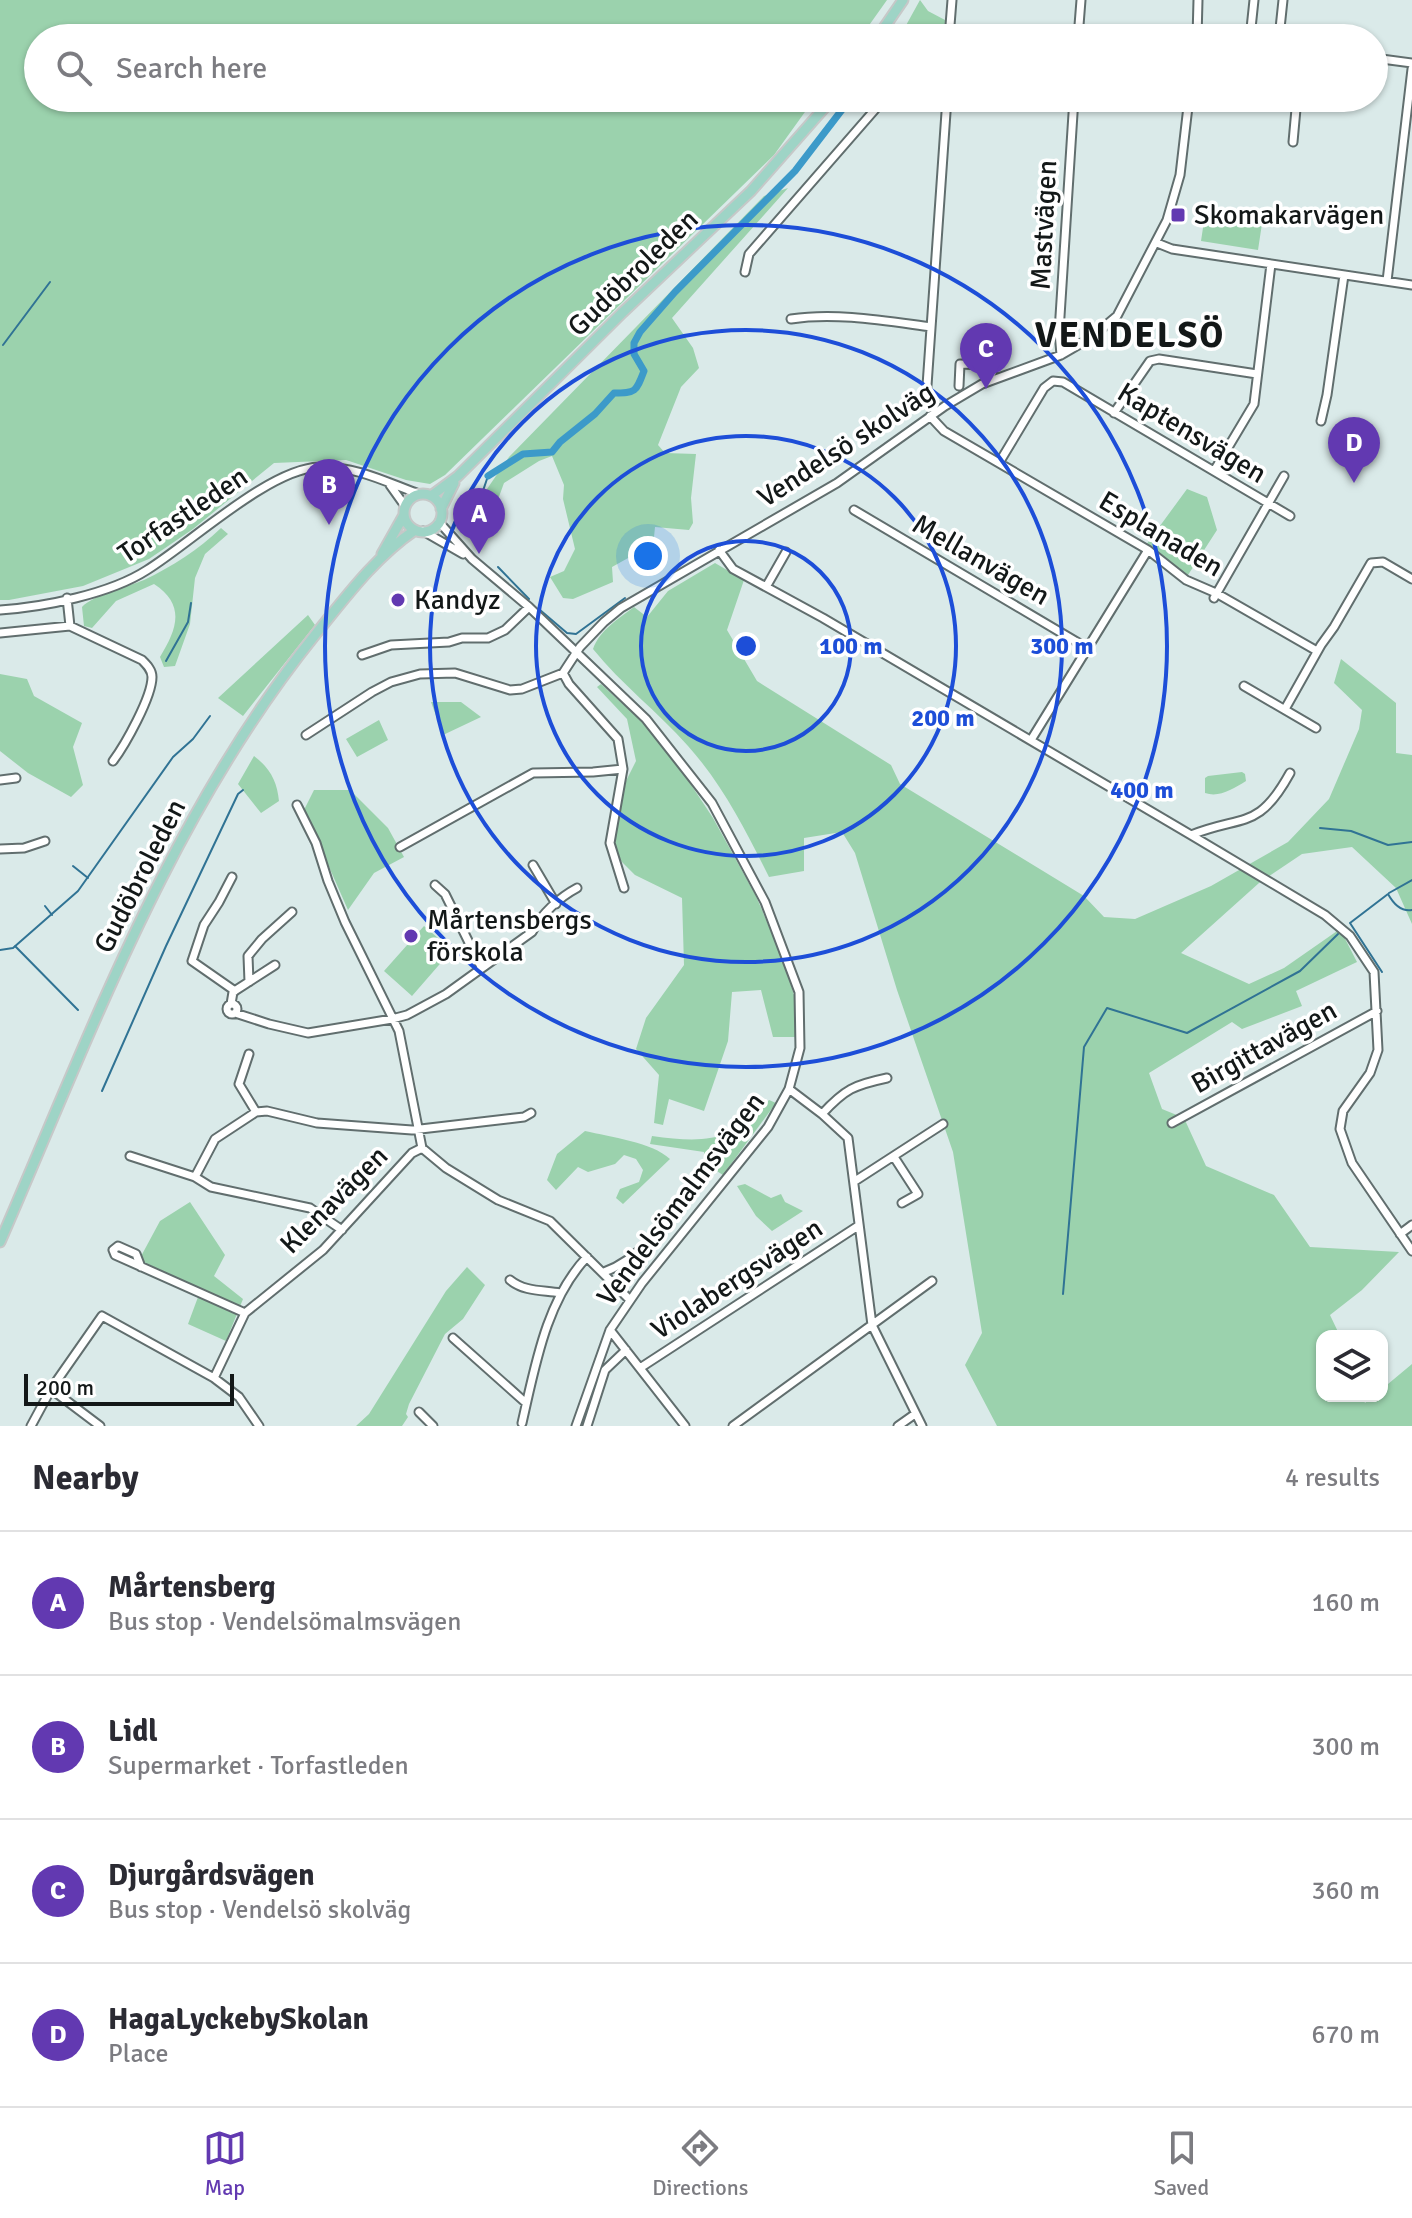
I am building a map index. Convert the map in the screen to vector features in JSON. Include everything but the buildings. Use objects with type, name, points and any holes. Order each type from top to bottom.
[{"type":"main road","points":[[887,24],[903,0]]},
{"type":"main road","name":"Gudöbroleden","points":[[431,496],[458,476],[622,313],[751,191],[821,112]]},
{"type":"main road","name":"Gudöbroleden","points":[[441,509],[458,476]]},
{"type":"main road","points":[[413,496],[431,496],[441,509],[439,522],[430,530],[419,531],[406,522],[404,511],[413,496]]},
{"type":"main road","name":"Gudöbroleden","points":[[377,562],[404,511]]},
{"type":"main road","name":"Gudöbroleden","points":[[0,1242],[124,955],[180,841],[224,765],[272,692],[336,609],[377,562],[419,531]]},
{"type":"street","points":[[950,24],[952,0]]},
{"type":"street","points":[[1079,24],[1081,0]]},
{"type":"street","points":[[1197,24],[1198,0]]},
{"type":"street","points":[[1251,24],[1254,0]]},
{"type":"street","points":[[1280,24],[1283,0]]},
{"type":"street","points":[[1388,60],[1412,63]]},
{"type":"street","points":[[1387,281],[1412,69]]},
{"type":"street","points":[[745,272],[749,254],[873,112]]},
{"type":"street","points":[[933,414],[926,400],[946,112]]},
{"type":"street","name":"Mastvägen","points":[[1061,355],[1059,332],[1073,112]]},
{"type":"street","name":"Vendelsö skolväg","points":[[563,673],[576,652],[621,608],[837,483],[933,414],[982,384],[1061,355],[1092,337],[1117,316],[1167,220],[1180,175],[1186,112]]},
{"type":"street","points":[[1293,142],[1296,112]]},
{"type":"street","points":[[1157,243],[1172,249],[1412,285]]},
{"type":"street","points":[[1214,471],[1254,404],[1271,264]]},
{"type":"street","points":[[1321,421],[1344,275]]},
{"type":"street","points":[[791,319],[808,316],[931,327]]},
{"type":"street","points":[[1114,413],[1150,361],[1159,359],[1257,374]]},
{"type":"street","points":[[959,386],[960,364],[984,365],[992,373]]},
{"type":"street","name":"Kaptensvägen","points":[[999,463],[1044,388],[1053,381],[1063,382],[1290,516]]},
{"type":"street","name":"Esplanaden","points":[[933,414],[944,431],[1148,550],[1186,580],[1317,651]]},
{"type":"street","name":"Torfastleden","points":[[0,610],[67,598],[145,572],[241,502],[278,479],[300,470],[318,467],[361,471],[419,494]]},
{"type":"street","name":"Kaptensvägen","points":[[1215,596],[1284,476]]},
{"type":"street","points":[[388,483],[404,511]]},
{"type":"street","name":"Mellanvägen","points":[[854,510],[1087,648]]},
{"type":"street","name":"Vendelsömalmsvägen","points":[[439,522],[472,559],[529,607],[646,719],[712,803],[765,902],[799,992],[800,1048],[789,1089],[768,1127],[630,1300],[610,1330],[576,1426]]},
{"type":"street","name":"Vendelsömalmsvägen","points":[[419,531],[472,559]]},
{"type":"street","points":[[719,550],[733,569],[1191,835],[1325,915],[1350,936],[1374,972],[1378,1050],[1370,1073],[1343,1111],[1340,1129],[1352,1163],[1412,1251]]},
{"type":"street","points":[[1031,740],[1148,550]]},
{"type":"street","points":[[766,587],[786,552]]},
{"type":"street","points":[[1285,709],[1371,563],[1383,562],[1412,579]]},
{"type":"street","points":[[67,598],[70,626]]},
{"type":"street","points":[[362,655],[391,645],[488,638],[505,630],[529,607]]},
{"type":"street","points":[[0,633],[70,626],[142,660],[152,675],[150,686],[126,744],[113,761]]},
{"type":"street","points":[[447,652],[449,642]]},
{"type":"street","points":[[306,735],[372,692],[391,682],[420,674],[455,673],[510,690],[522,689],[563,673],[569,684],[618,739],[623,769],[610,843],[624,888]]},
{"type":"street","points":[[1244,686],[1316,728]]},
{"type":"street","points":[[522,689],[526,700]]},
{"type":"street","points":[[400,847],[533,773],[623,769]]},
{"type":"street","points":[[1191,835],[1258,815],[1270,804],[1290,773]]},
{"type":"street","points":[[0,780],[16,778]]},
{"type":"street","points":[[297,805],[316,843],[345,922],[403,1042],[422,1148]]},
{"type":"street","points":[[0,849],[24,848],[45,841]]},
{"type":"street","points":[[533,865],[556,904]]},
{"type":"street","points":[[232,877],[204,925],[192,961],[235,991]]},
{"type":"street","points":[[435,885],[445,894],[481,967]]},
{"type":"street","points":[[231,1009],[269,1024],[308,1033],[407,1015],[446,994],[532,932],[561,897],[577,888]]},
{"type":"street","points":[[249,982],[248,956],[292,912]]},
{"type":"street","points":[[221,1019],[231,1009],[235,991],[275,965]]},
{"type":"street","name":"Birgittavägen","points":[[1172,1123],[1377,1011]]},
{"type":"street","points":[[249,1054],[239,1084],[256,1112]]},
{"type":"street","points":[[822,1114],[843,1092],[887,1078]]},
{"type":"street","points":[[789,1089],[848,1138],[872,1325],[922,1426]]},
{"type":"street","points":[[195,1177],[215,1139],[256,1112],[267,1111],[317,1123],[417,1130],[524,1117],[531,1113]]},
{"type":"street","points":[[855,1181],[943,1124]]},
{"type":"street","name":"Klenavägen","points":[[214,1378],[245,1313],[323,1250],[412,1153],[422,1148],[446,1168],[498,1200],[550,1221],[630,1300]]},
{"type":"street","points":[[130,1156],[195,1177],[211,1187],[310,1208],[342,1230]]},
{"type":"street","points":[[894,1157],[918,1194],[902,1203]]},
{"type":"street","points":[[604,1272],[625,1264],[637,1254],[665,1223],[694,1181]]},
{"type":"street","points":[[1400,1234],[1412,1225]]},
{"type":"street","name":"Violabergsvägen","points":[[640,1368],[858,1226]]},
{"type":"street","points":[[522,1423],[560,1293],[587,1257]]},
{"type":"street","points":[[141,1267],[245,1313]]},
{"type":"street","points":[[510,1280],[518,1287],[560,1293]]},
{"type":"street","points":[[733,1426],[932,1281]]},
{"type":"street","points":[[31,1426],[51,1389],[102,1316],[214,1378],[239,1397],[259,1426]]},
{"type":"street","points":[[610,1330],[685,1426]]},
{"type":"street","points":[[453,1338],[526,1403]]},
{"type":"street","points":[[587,1426],[605,1370],[626,1350]]},
{"type":"street","points":[[51,1389],[100,1426]]},
{"type":"street","points":[[419,1412],[433,1426]]},
{"type":"street","points":[[898,1426],[915,1414]]},
{"type":"green space","points":[[0,0],[887,0],[870,24],[24,24],[24,112],[805,112],[774,155],[445,475],[430,484],[406,480],[346,460],[274,463],[193,529],[149,559],[83,586],[0,600]]},
{"type":"green space","points":[[920,0],[928,11],[945,20],[945,24],[907,24]]},
{"type":"green space","points":[[788,188],[672,318],[693,348],[699,368],[681,387],[658,445],[665,453],[696,454],[691,498],[693,523],[689,530],[655,527],[653,547],[612,567],[613,582],[573,599],[563,598],[550,577],[564,571],[575,549],[563,499],[564,485],[552,456],[504,483],[489,524],[479,526],[476,505],[509,457],[764,196]]},
{"type":"green space","points":[[1206,208],[1263,217],[1258,250],[1201,241]]},
{"type":"green space","points":[[1187,489],[1207,497],[1217,530],[1188,575],[1146,545]]},
{"type":"green space","points":[[221,528],[228,534],[205,554],[195,578],[190,624],[175,666],[164,667],[160,657],[174,627],[174,609],[171,600],[154,584],[116,601],[92,628],[84,626],[82,607],[87,603],[165,569]]},
{"type":"green space","points":[[715,563],[744,580],[727,630],[757,681],[891,765],[900,784],[1084,896],[1104,917],[1135,919],[1211,886],[1288,842],[1329,799],[1359,729],[1362,710],[1334,683],[1341,659],[1396,703],[1396,753],[1412,755],[1412,924],[1396,888],[1352,847],[1302,854],[1259,883],[1181,953],[1249,984],[1284,968],[1340,929],[1357,962],[1296,991],[1302,1006],[1242,1029],[1232,1022],[1149,1073],[1162,1109],[1184,1118],[1206,1166],[1274,1195],[1310,1247],[1399,1252],[1362,1290],[1330,1315],[1337,1330],[1316,1330],[1316,1402],[1388,1402],[1388,1384],[1412,1364],[1412,1426],[997,1426],[965,1365],[982,1333],[953,1152],[897,990],[855,853],[842,832],[804,838],[804,871],[769,877],[733,809],[701,761],[593,649],[605,631],[634,607],[647,617],[668,591]]},
{"type":"green space","points":[[308,615],[315,625],[243,716],[218,698]]},
{"type":"green space","points":[[0,674],[27,679],[34,696],[82,723],[73,747],[83,785],[71,797],[28,773],[0,751]]},
{"type":"green space","points":[[601,684],[640,720],[676,762],[713,818],[756,896],[784,962],[794,995],[796,1037],[773,1037],[761,990],[732,992],[728,1041],[704,1111],[669,1099],[663,1125],[654,1123],[659,1075],[636,1049],[646,1018],[684,965],[682,898],[635,875],[621,861],[614,845],[626,781],[636,761],[627,719],[597,687]]},
{"type":"green space","points":[[431,702],[461,702],[481,717],[443,735]]},
{"type":"green space","points":[[379,720],[388,740],[357,757],[346,739]]},
{"type":"green space","points":[[254,756],[272,776],[279,801],[261,813],[238,784]]},
{"type":"green space","points":[[1242,772],[1246,781],[1236,787],[1221,794],[1205,793],[1205,778],[1208,776]]},
{"type":"green space","points":[[314,790],[350,790],[388,828],[404,857],[374,873],[348,910],[304,810]]},
{"type":"green space","points":[[424,926],[452,950],[412,996],[384,971]]},
{"type":"green space","points":[[769,1100],[776,1103],[723,1175],[704,1163],[704,1152],[650,1144],[652,1136],[702,1139],[730,1132],[743,1125]]},
{"type":"green space","points":[[585,1131],[642,1144],[670,1159],[623,1204],[616,1198],[620,1189],[639,1182],[643,1170],[636,1159],[624,1155],[615,1164],[588,1172],[578,1167],[556,1190],[547,1180],[557,1154]]},
{"type":"green space","points":[[745,1184],[771,1198],[781,1194],[785,1202],[803,1211],[772,1231],[756,1216],[737,1186]]},
{"type":"green space","points":[[190,1202],[225,1255],[214,1276],[243,1299],[226,1341],[188,1324],[201,1289],[139,1260],[160,1221]]},
{"type":"green space","points":[[467,1267],[485,1285],[463,1319],[445,1334],[409,1404],[408,1417],[402,1426],[356,1426],[369,1414],[446,1291]]},
{"type":"waterway","points":[[488,476],[523,454],[552,452],[614,393],[634,390],[644,371],[634,354],[634,343],[640,332],[675,292],[795,171],[840,112]]},
{"type":"waterway","points":[[3,345],[50,282]]},
{"type":"waterway","points":[[475,542],[469,532],[488,476]]},
{"type":"waterway","points":[[498,567],[529,599]]},
{"type":"waterway","points":[[540,610],[567,633],[576,634],[625,598]]},
{"type":"waterway","points":[[166,661],[188,622],[191,603]]},
{"type":"waterway","points":[[0,950],[13,948],[78,891],[173,757],[193,739],[210,716]]},
{"type":"waterway","points":[[102,1091],[166,946],[238,794],[243,790]]},
{"type":"waterway","points":[[1320,828],[1351,831],[1388,845],[1412,842]]},
{"type":"waterway","points":[[73,866],[88,878]]},
{"type":"waterway","points":[[1389,893],[1412,880]]},
{"type":"waterway","points":[[1382,972],[1350,923],[1388,894],[1398,906],[1412,910]]},
{"type":"waterway","points":[[45,906],[52,915]]},
{"type":"waterway","points":[[1063,1294],[1084,1047],[1107,1008],[1187,1033],[1300,971],[1338,934]]},
{"type":"waterway","points":[[15,946],[78,1010]]},
{"type":"place","name":"Skomakarvägen","points":[[1178,215]]},
{"type":"place","name":"Djurgårdsvägen","points":[[986,389]]},
{"type":"place","name":"HagaLyckebySkolan","points":[[1354,483]]},
{"type":"place","name":"Lidl","points":[[329,525]]},
{"type":"place","name":"Mårtensberg","points":[[479,554]]},
{"type":"place","name":"Kandyz","points":[[398,600]]},
{"type":"place","name":"Mårtensbergs förskola","points":[[411,936]]},
{"type":"district","name":"VENDELSÖ","points":[[1130,335]]}]
